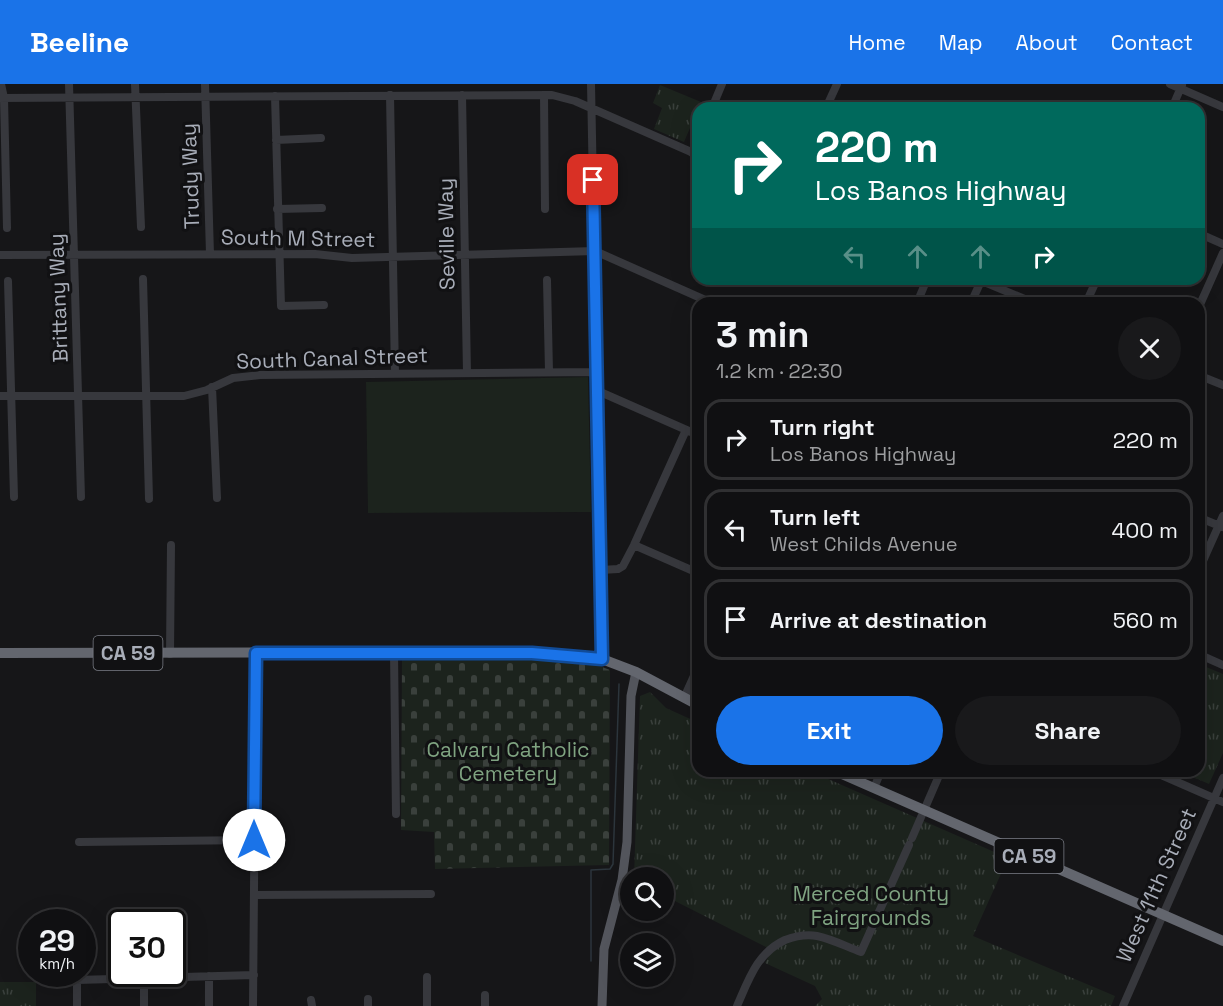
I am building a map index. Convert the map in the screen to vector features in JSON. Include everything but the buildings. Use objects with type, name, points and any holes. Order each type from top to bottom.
[{"type":"highway","name":"CA 59","points":[[0,653],[532,653],[602,659],[636,672],[692,702]]},
{"type":"highway","name":"CA 59","points":[[849,777],[1223,941]]},
{"type":"main road","points":[[603,1006],[604,949],[622,880],[627,842],[631,696],[636,672]]},
{"type":"street","points":[[1,84],[7,228]]},
{"type":"street","name":"Brittany Way","points":[[69,84],[81,497]]},
{"type":"street","points":[[135,84],[141,227]]},
{"type":"street","name":"Trudy Way","points":[[205,84],[210,254]]},
{"type":"street","points":[[591,84],[602,659]]},
{"type":"street","points":[[714,102],[722,84]]},
{"type":"street","points":[[829,102],[837,84]]},
{"type":"street","points":[[1170,84],[1181,86],[1223,107]]},
{"type":"street","points":[[1174,102],[1181,86]]},
{"type":"street","points":[[390,95],[395,374]]},
{"type":"street","name":"Seville Way","points":[[462,95],[467,373]]},
{"type":"street","points":[[2,98],[544,95],[567,98],[692,153]]},
{"type":"street","points":[[544,95],[546,209]]},
{"type":"street","points":[[275,96],[281,306],[324,305]]},
{"type":"street","points":[[276,140],[321,138]]},
{"type":"street","points":[[277,209],[322,208]]},
{"type":"street","points":[[1205,236],[1223,244]]},
{"type":"street","points":[[595,251],[698,297]]},
{"type":"street","name":"South M Street","points":[[0,255],[315,254],[352,258],[595,251]]},
{"type":"street","points":[[1203,297],[1223,253]]},
{"type":"street","points":[[143,279],[149,499]]},
{"type":"street","points":[[547,280],[549,372]]},
{"type":"street","points":[[8,281],[14,497]]},
{"type":"street","points":[[991,285],[1020,297]]},
{"type":"street","name":"South Canal Street","points":[[0,396],[192,395],[245,375],[597,372]]},
{"type":"street","points":[[1205,378],[1223,385]]},
{"type":"street","points":[[212,387],[217,498]]},
{"type":"street","points":[[598,391],[692,432]]},
{"type":"street","points":[[601,570],[618,569],[623,566],[686,429]]},
{"type":"street","points":[[1205,558],[1221,527],[1223,516]]},
{"type":"street","points":[[1205,520],[1221,527]]},
{"type":"street","points":[[170,654],[171,545]]},
{"type":"street","points":[[634,545],[692,570]]},
{"type":"street","points":[[394,652],[396,814]]},
{"type":"street","points":[[253,1006],[256,653]]},
{"type":"street","points":[[1205,657],[1223,665]]},
{"type":"street","points":[[684,698],[692,680]]},
{"type":"street","points":[[874,788],[879,777]]},
{"type":"street","points":[[737,1006],[754,967],[766,952],[775,945],[797,935],[816,936],[861,952],[939,777]]},
{"type":"street","points":[[1166,777],[1223,802]]},
{"type":"street","name":"West 11th Street","points":[[1123,1006],[1223,778]]},
{"type":"street","points":[[79,842],[254,840]]},
{"type":"street","points":[[254,895],[431,894]]},
{"type":"street","points":[[186,976],[254,975]]},
{"type":"street","points":[[209,976],[209,1006]]},
{"type":"street","points":[[427,977],[428,1006]]},
{"type":"street","points":[[77,1006],[77,980],[108,979]]},
{"type":"street","points":[[144,987],[144,1006]]},
{"type":"street","points":[[485,996],[485,1006]]},
{"type":"green space","points":[[660,85],[701,102],[692,102],[692,123],[684,142],[654,129],[662,108],[653,103]]},
{"type":"green space","points":[[588,377],[591,512],[368,513],[366,382]]},
{"type":"green space","name":"Calvary Catholic Cemetery","points":[[402,660],[559,660],[574,661],[610,670],[609,865],[435,869],[434,832],[401,830]]},
{"type":"green space","points":[[1205,666],[1223,674],[1223,753],[1209,784],[1193,777],[1205,777]]},
{"type":"green space","name":"Merced County Fairgrounds","points":[[650,692],[666,708],[692,720],[692,777],[824,777],[1008,858],[973,936],[1115,996],[1111,1006],[815,1006],[822,999],[815,986],[765,963],[772,950],[674,901],[674,867],[634,867],[640,696]]},
{"type":"green space","points":[[0,982],[18,982],[18,987],[36,987],[36,1006],[0,1006]]},
{"type":"waterway","points":[[591,961],[591,870],[610,869],[613,864],[619,684]]},
{"type":"route","points":[[254,840],[256,653],[532,653],[602,659],[593,180]]}]
